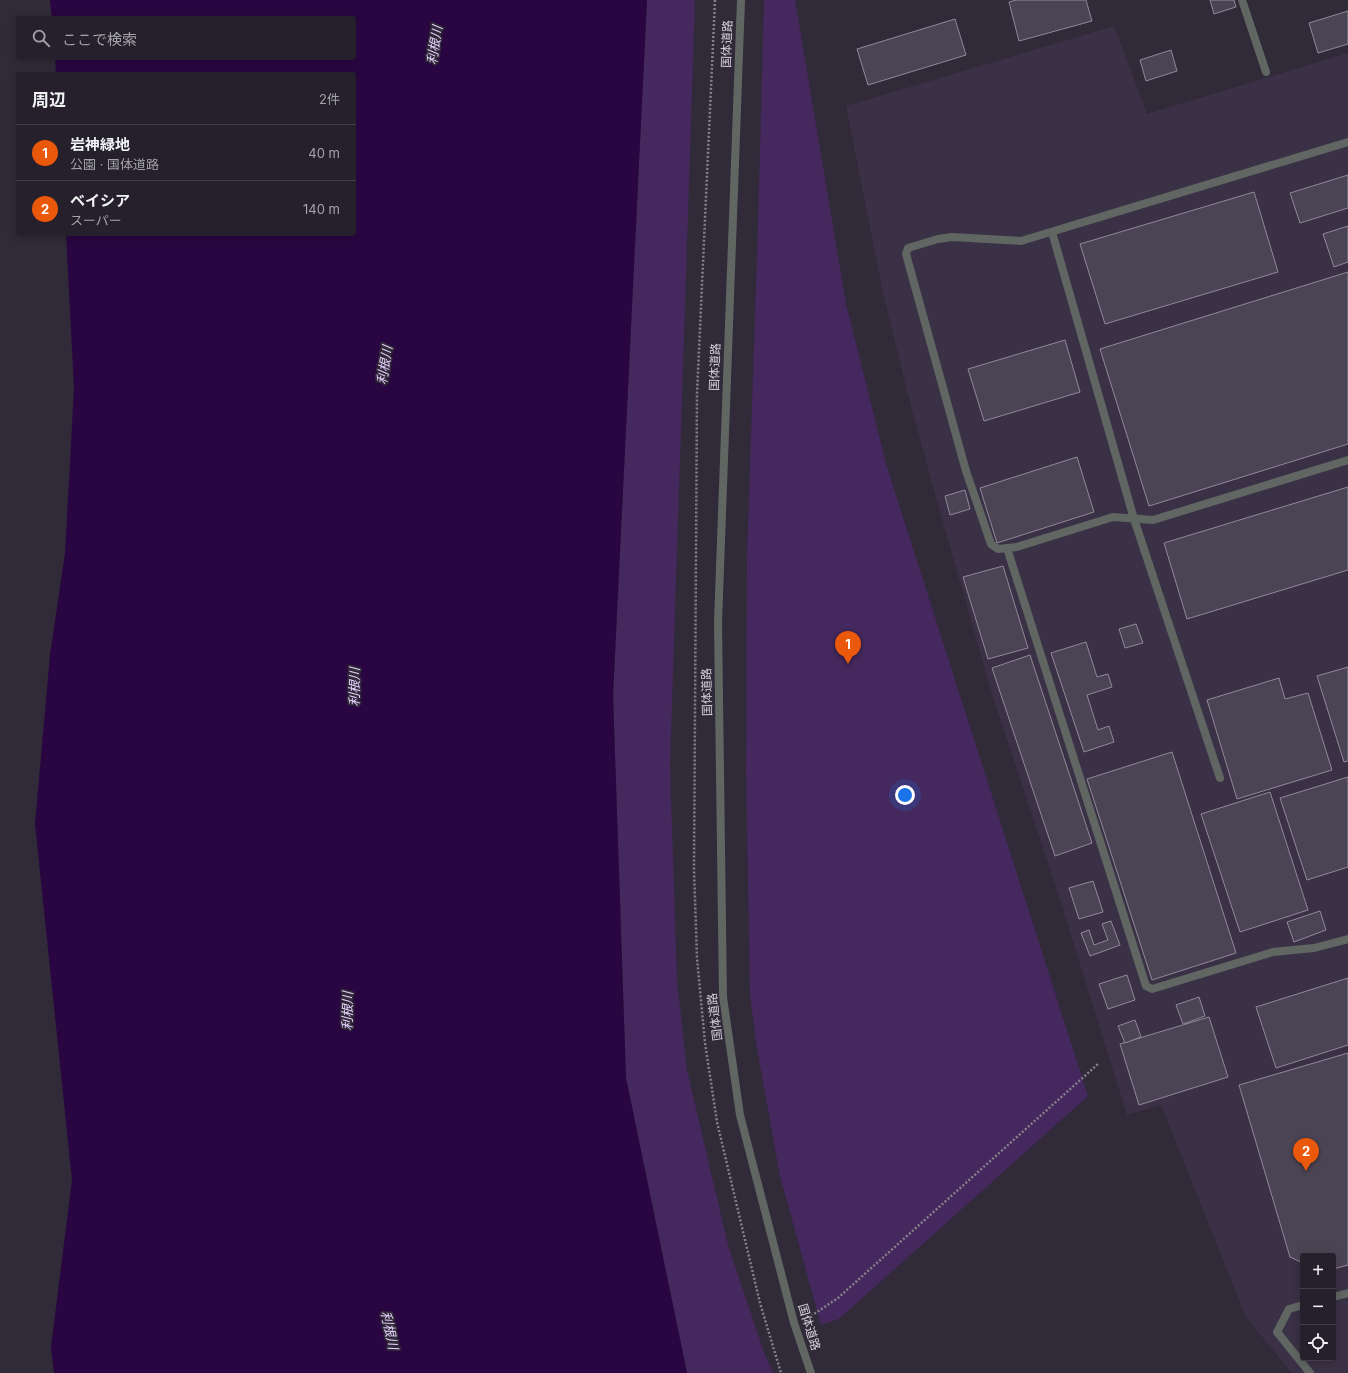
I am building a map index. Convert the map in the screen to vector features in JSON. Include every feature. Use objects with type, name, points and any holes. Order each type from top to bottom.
[{"type":"street","name":"国体道路","points":[[741,0],[718,622],[723,997],[740,1115],[794,1322],[811,1373]]},
{"type":"street","points":[[1242,0],[1266,72]]},
{"type":"street","points":[[1348,142],[1020,241],[952,237],[938,239],[908,248],[906,254],[966,471],[991,544],[998,549],[1017,547],[1113,517],[1153,520],[1348,460]]},
{"type":"street","points":[[1052,232],[1134,519],[1220,778]]},
{"type":"street","points":[[1008,548],[1146,986],[1152,989],[1273,952],[1314,948],[1348,938]]},
{"type":"street","points":[[1336,1296],[1348,1293]]},
{"type":"street","points":[[1300,1307],[1289,1309],[1277,1332],[1310,1373]]},
{"type":"path","points":[[794,1322],[816,1313],[838,1298],[1098,1064]]},
{"type":"shaded area","points":[[647,0],[695,0],[670,765],[677,981],[687,1070],[728,1245],[765,1355],[773,1373],[687,1373],[626,1078],[613,695]]},
{"type":"shaded area","points":[[764,0],[795,0],[846,304],[887,467],[1088,1096],[839,1319],[821,1325],[780,1176],[756,1043],[750,994],[746,771],[747,557]]},
{"type":"shaded area","points":[[1114,26],[1147,114],[1348,53],[1348,1373],[1292,1373],[1246,1317],[1161,1105],[1127,1115],[1062,906],[992,694],[930,476],[883,293],[846,106]]},
{"type":"water","name":"利根川","points":[[50,0],[647,0],[613,695],[626,1078],[687,1373],[54,1373],[51,1347],[72,1180],[35,824],[50,655],[65,553],[74,388],[66,236],[356,236],[356,72],[56,72],[55,60],[356,60],[356,16],[52,16]]},
{"type":"building","points":[[1016,0],[1086,0],[1092,21],[1019,41],[1009,2]]},
{"type":"building","points":[[1210,0],[1234,0],[1236,7],[1214,14]]},
{"type":"building","points":[[1348,11],[1348,44],[1318,53],[1309,23]]},
{"type":"building","points":[[955,19],[966,55],[868,85],[857,49]]},
{"type":"building","points":[[1171,50],[1177,71],[1146,81],[1140,60]]},
{"type":"building","points":[[1348,175],[1348,208],[1300,223],[1290,193]]},
{"type":"building","points":[[1254,192],[1278,272],[1105,324],[1080,244]]},
{"type":"building","points":[[1348,226],[1348,262],[1334,267],[1323,234]]},
{"type":"building","points":[[1348,272],[1348,444],[1149,506],[1100,349]]},
{"type":"building","points":[[1065,340],[1080,392],[984,421],[968,369]]},
{"type":"building","points":[[1077,457],[1094,512],[997,543],[980,488]]},
{"type":"building","points":[[1348,487],[1348,570],[1187,619],[1164,543]]},
{"type":"building","points":[[965,490],[970,509],[950,515],[945,496]]},
{"type":"building","points":[[1003,566],[1028,648],[988,659],[963,577]]},
{"type":"building","points":[[1136,624],[1143,643],[1125,648],[1119,629]]},
{"type":"building","points":[[1086,642],[1097,677],[1108,674],[1112,687],[1087,695],[1098,730],[1109,726],[1114,742],[1084,752],[1051,653]]},
{"type":"building","points":[[1030,655],[1092,843],[1055,856],[992,668]]},
{"type":"building","points":[[1348,667],[1348,761],[1344,762],[1317,676]]},
{"type":"building","points":[[1279,678],[1285,699],[1308,693],[1332,770],[1237,799],[1207,700]]},
{"type":"building","points":[[1172,752],[1236,953],[1152,980],[1087,779]]},
{"type":"building","points":[[1348,777],[1348,867],[1307,880],[1280,798]]},
{"type":"building","points":[[1270,792],[1308,910],[1240,932],[1201,814]]},
{"type":"building","points":[[1093,881],[1103,912],[1079,919],[1069,888]]},
{"type":"building","points":[[1320,911],[1326,930],[1294,942],[1287,922]]},
{"type":"building","points":[[1111,921],[1120,945],[1090,956],[1081,933],[1089,930],[1094,945],[1108,940],[1102,924]]},
{"type":"building","points":[[1127,975],[1135,1000],[1108,1009],[1099,984]]},
{"type":"building","points":[[1348,978],[1348,1045],[1276,1068],[1256,1007]]},
{"type":"building","points":[[1199,997],[1205,1016],[1183,1024],[1176,1005]]},
{"type":"building","points":[[1209,1017],[1228,1077],[1139,1105],[1120,1044]]},
{"type":"building","points":[[1135,1020],[1141,1037],[1125,1043],[1118,1026]]},
{"type":"building","points":[[1348,1053],[1348,1265],[1336,1268],[1336,1253],[1300,1253],[1300,1262],[1290,1257],[1239,1085]]},
{"type":"place","name":"岩神緑地","points":[[848,664]]},
{"type":"place","name":"ベイシア","points":[[1306,1171]]}]
